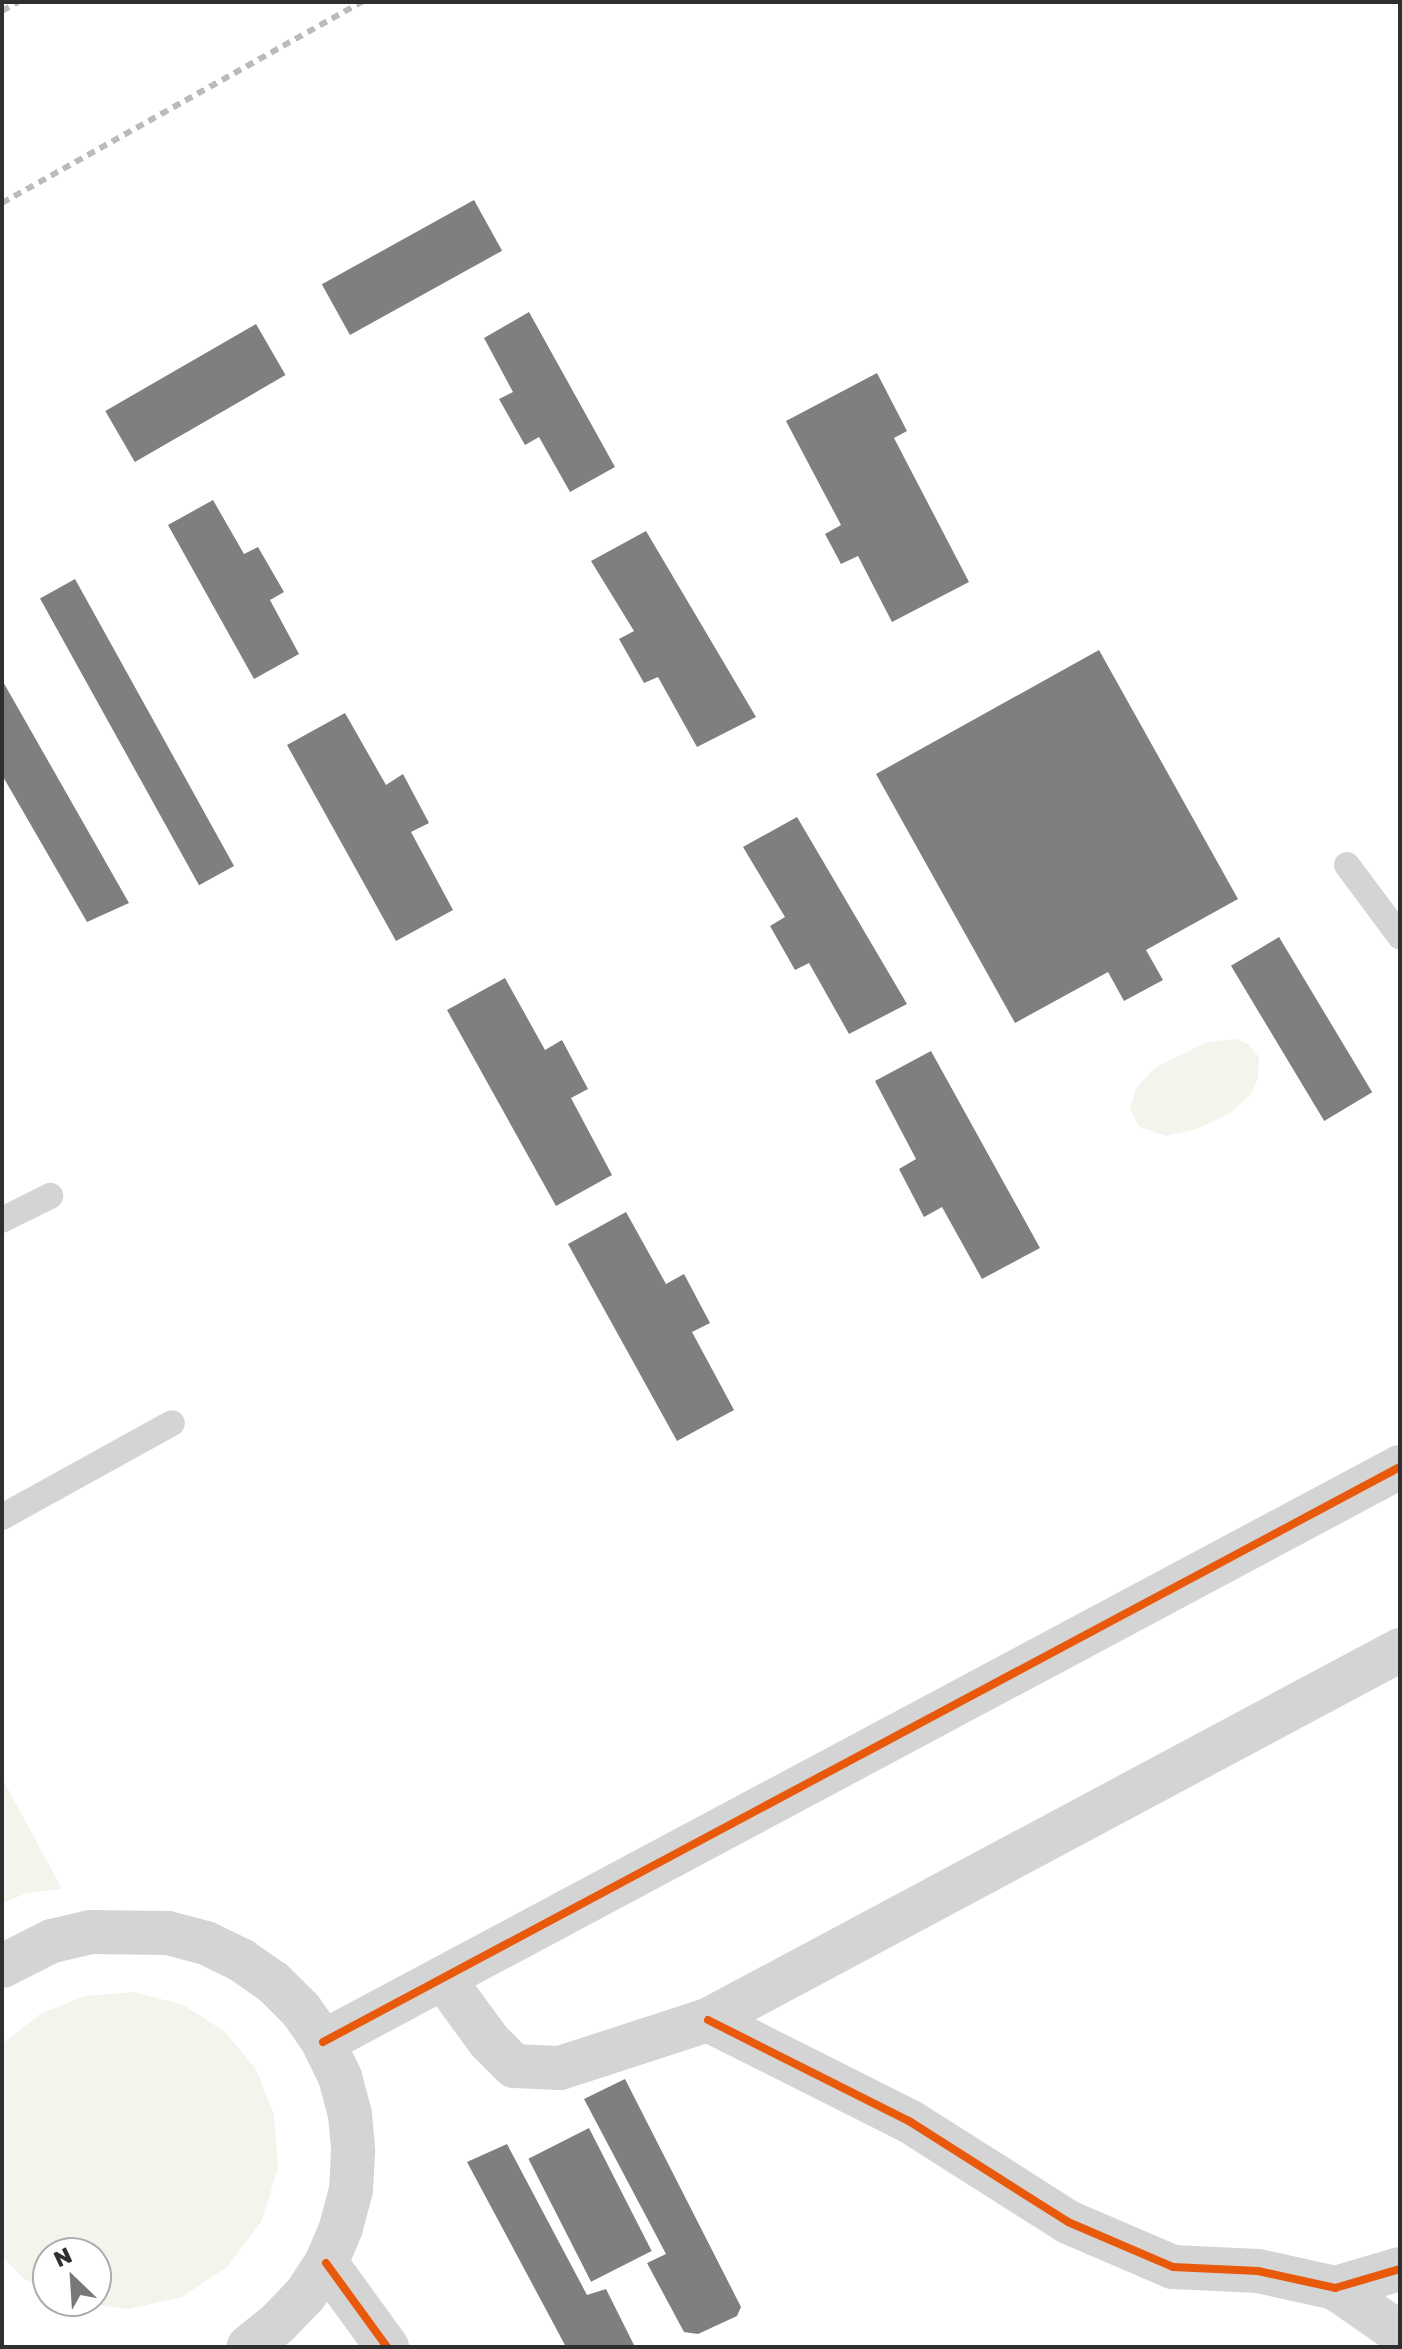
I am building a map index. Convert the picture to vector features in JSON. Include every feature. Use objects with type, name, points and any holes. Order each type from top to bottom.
[{"type":"street","points":[[323,2042],[1400,1467]]},
{"type":"street","points":[[443,1978],[489,2041],[514,2066],[560,2068],[708,2020],[1400,1650]]},
{"type":"street","points":[[2,1966],[52,1941],[90,1932],[168,1933],[206,1943],[241,1960],[273,1982],[301,2010],[323,2042],[340,2077],[350,2114],[353,2152],[351,2190],[341,2228],[326,2263],[305,2295],[278,2323],[248,2347]]},
{"type":"street","points":[[708,2020],[909,2121],[1068,2222],[1173,2267],[1258,2271],[1335,2288],[1400,2333]]},
{"type":"street","points":[[326,2263],[387,2347]]},
{"type":"street","points":[[1335,2288],[1400,2269]]},
{"type":"lane","points":[[1347,865],[1400,936]]},
{"type":"lane","points":[[2,1220],[50,1196]]},
{"type":"lane","points":[[2,1517],[172,1423]]},
{"type":"shaded area","points":[[1236,1039],[1248,1044],[1259,1057],[1258,1077],[1252,1093],[1229,1114],[1197,1129],[1166,1136],[1140,1127],[1130,1110],[1136,1088],[1156,1067],[1207,1042]]},
{"type":"shaded area","points":[[2,1778],[62,1889],[27,1893],[2,1903]]},
{"type":"shaded area","points":[[135,1992],[183,2005],[224,2031],[256,2069],[274,2115],[278,2169],[261,2222],[228,2266],[182,2297],[128,2309],[112,2307],[112,2237],[32,2237],[32,2283],[2,2256],[2,2044],[40,2014],[85,1996]]},
{"type":"building","points":[[474,200],[502,251],[350,335],[322,284]]},
{"type":"building","points":[[529,312],[615,467],[570,492],[539,437],[525,445],[499,399],[513,392],[484,338]]},
{"type":"building","points":[[256,324],[286,375],[135,462],[105,411]]},
{"type":"building","points":[[877,373],[907,431],[894,438],[969,582],[892,622],[858,556],[841,564],[825,534],[841,525],[786,421]]},
{"type":"building","points":[[213,500],[244,554],[258,547],[284,592],[270,600],[299,654],[254,679],[168,525]]},
{"type":"building","points":[[646,531],[756,717],[697,747],[658,677],[644,683],[619,639],[634,631],[591,561]]},
{"type":"building","points":[[75,579],[234,866],[199,885],[40,598]]},
{"type":"building","points":[[1099,650],[1238,899],[1146,950],[1163,980],[1124,1001],[1108,972],[1015,1023],[876,774]]},
{"type":"building","points":[[2,680],[129,903],[87,922],[2,775]]},
{"type":"building","points":[[345,713],[386,785],[403,774],[429,823],[411,832],[453,910],[396,941],[287,745]]},
{"type":"building","points":[[797,817],[907,1004],[849,1034],[809,963],[795,970],[770,926],[785,917],[743,847]]},
{"type":"building","points":[[1279,937],[1372,1092],[1324,1121],[1231,966]]},
{"type":"building","points":[[505,978],[545,1050],[562,1040],[588,1089],[571,1098],[612,1175],[556,1206],[447,1010]]},
{"type":"building","points":[[931,1051],[1040,1248],[982,1279],[942,1207],[924,1217],[899,1169],[916,1159],[875,1081]]},
{"type":"building","points":[[626,1212],[666,1284],[684,1274],[710,1323],[692,1332],[734,1410],[677,1441],[568,1244]]},
{"type":"building","points":[[625,2079],[741,2307],[737,2316],[698,2334],[684,2332],[647,2263],[666,2254],[584,2099]]},
{"type":"building","points":[[589,2128],[652,2251],[591,2282],[528,2159]]},
{"type":"building","points":[[507,2144],[587,2295],[606,2289],[635,2347],[566,2347],[467,2162]]},
{"type":"railway","points":[[2,11],[18,2]]},
{"type":"railway","points":[[2,203],[362,2]]},
{"type":"cycle path","points":[[323,2042],[1400,1467]]},
{"type":"cycle path","points":[[708,2020],[909,2121],[1068,2222],[1173,2267],[1258,2271],[1335,2288],[1400,2269]]},
{"type":"cycle path","points":[[326,2263],[387,2347]]}]
